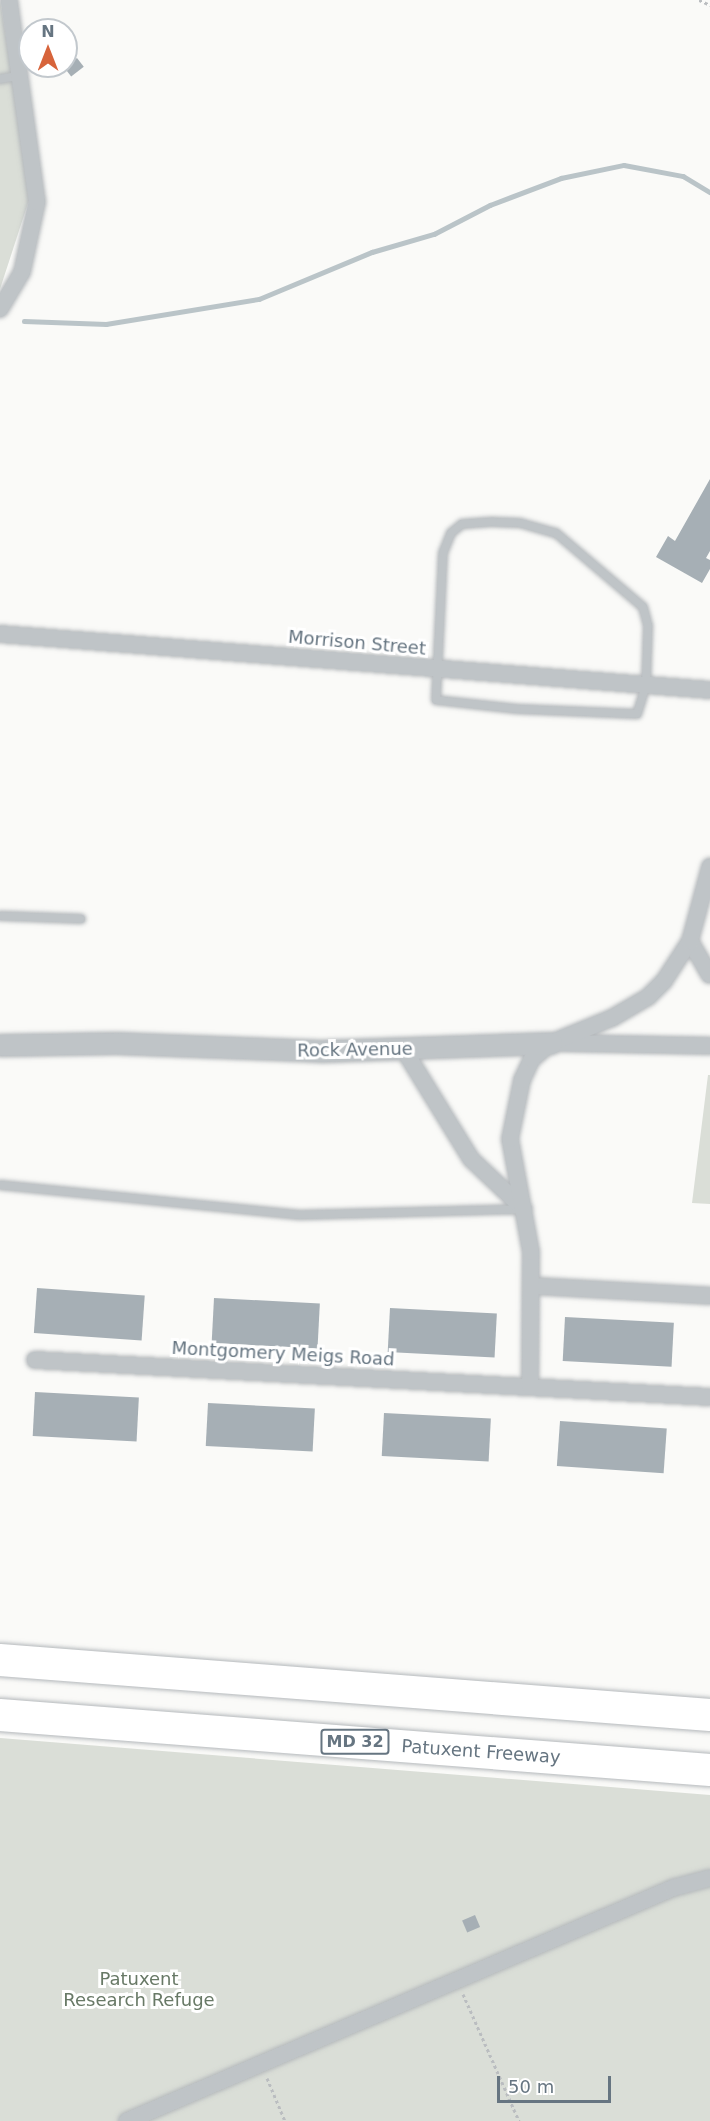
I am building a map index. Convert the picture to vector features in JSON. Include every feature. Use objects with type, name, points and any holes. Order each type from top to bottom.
[{"type":"highway","points":[[0,1660],[710,1714]]},
{"type":"highway","name":"Patuxent Freeway","points":[[0,1715],[710,1770]]},
{"type":"street","points":[[9,0],[18,52]]},
{"type":"street","points":[[0,309],[22,272],[38,202],[22,78]]},
{"type":"street","name":"Morrison Street","points":[[0,634],[710,690]]},
{"type":"street","points":[[530,1387],[533,1286],[525,1209],[510,1139],[514,1107],[532,1059],[551,1043],[612,1018],[648,997],[677,966],[690,941],[709,878]]},
{"type":"street","points":[[690,941],[710,975]]},
{"type":"street","name":"Rock Avenue","points":[[0,1045],[404,1050],[551,1043],[710,1046]]},
{"type":"street","points":[[404,1050],[471,1159],[525,1209]]},
{"type":"street","points":[[533,1286],[710,1296]]},
{"type":"street","name":"Montgomery Meigs Road","points":[[35,1360],[710,1397]]},
{"type":"street","points":[[127,2121],[673,1888],[710,1878]]},
{"type":"lane","points":[[0,79],[18,76]]},
{"type":"lane","points":[[520,522],[556,533],[643,607],[648,626],[646,685],[641,708],[633,716],[438,702],[436,668],[443,553],[451,533],[462,524],[520,522]]},
{"type":"lane","points":[[0,916],[81,919]]},
{"type":"lane","points":[[0,1185],[300,1215],[525,1209]]},
{"type":"path","points":[[699,0],[710,5]]},
{"type":"path","points":[[457,1980],[519,2121]]},
{"type":"path","points":[[260,2064],[285,2121]]},
{"type":"green space","points":[[0,0],[31,194],[0,289]]},
{"type":"green space","points":[[708,1075],[710,1075],[710,1204],[692,1203]]},
{"type":"green space","name":"Patuxent Research Refuge","points":[[0,1738],[710,1795],[710,2121],[0,2121]]},
{"type":"building","points":[[78,59],[84,67],[78,71]]},
{"type":"building","points":[[710,479],[710,551],[706,558],[710,560],[710,569],[702,583],[656,557],[668,536],[675,541]]},
{"type":"building","points":[[37,1288],[145,1296],[142,1340],[34,1333]]},
{"type":"building","points":[[214,1298],[320,1304],[317,1348],[212,1343]]},
{"type":"building","points":[[390,1308],[497,1314],[495,1358],[388,1352]]},
{"type":"building","points":[[565,1317],[674,1323],[672,1367],[563,1361]]},
{"type":"building","points":[[35,1392],[139,1397],[137,1441],[33,1436]]},
{"type":"building","points":[[208,1403],[315,1409],[313,1452],[206,1446]]},
{"type":"building","points":[[384,1413],[491,1419],[489,1462],[382,1456]]},
{"type":"building","points":[[560,1421],[667,1428],[664,1473],[557,1466]]},
{"type":"building","points":[[475,1915],[480,1927],[467,1932],[462,1920]]},
{"type":"waterway","points":[[24,321],[106,324],[259,299],[372,252],[434,234],[490,205],[561,178],[624,165],[683,176],[710,192]]}]
